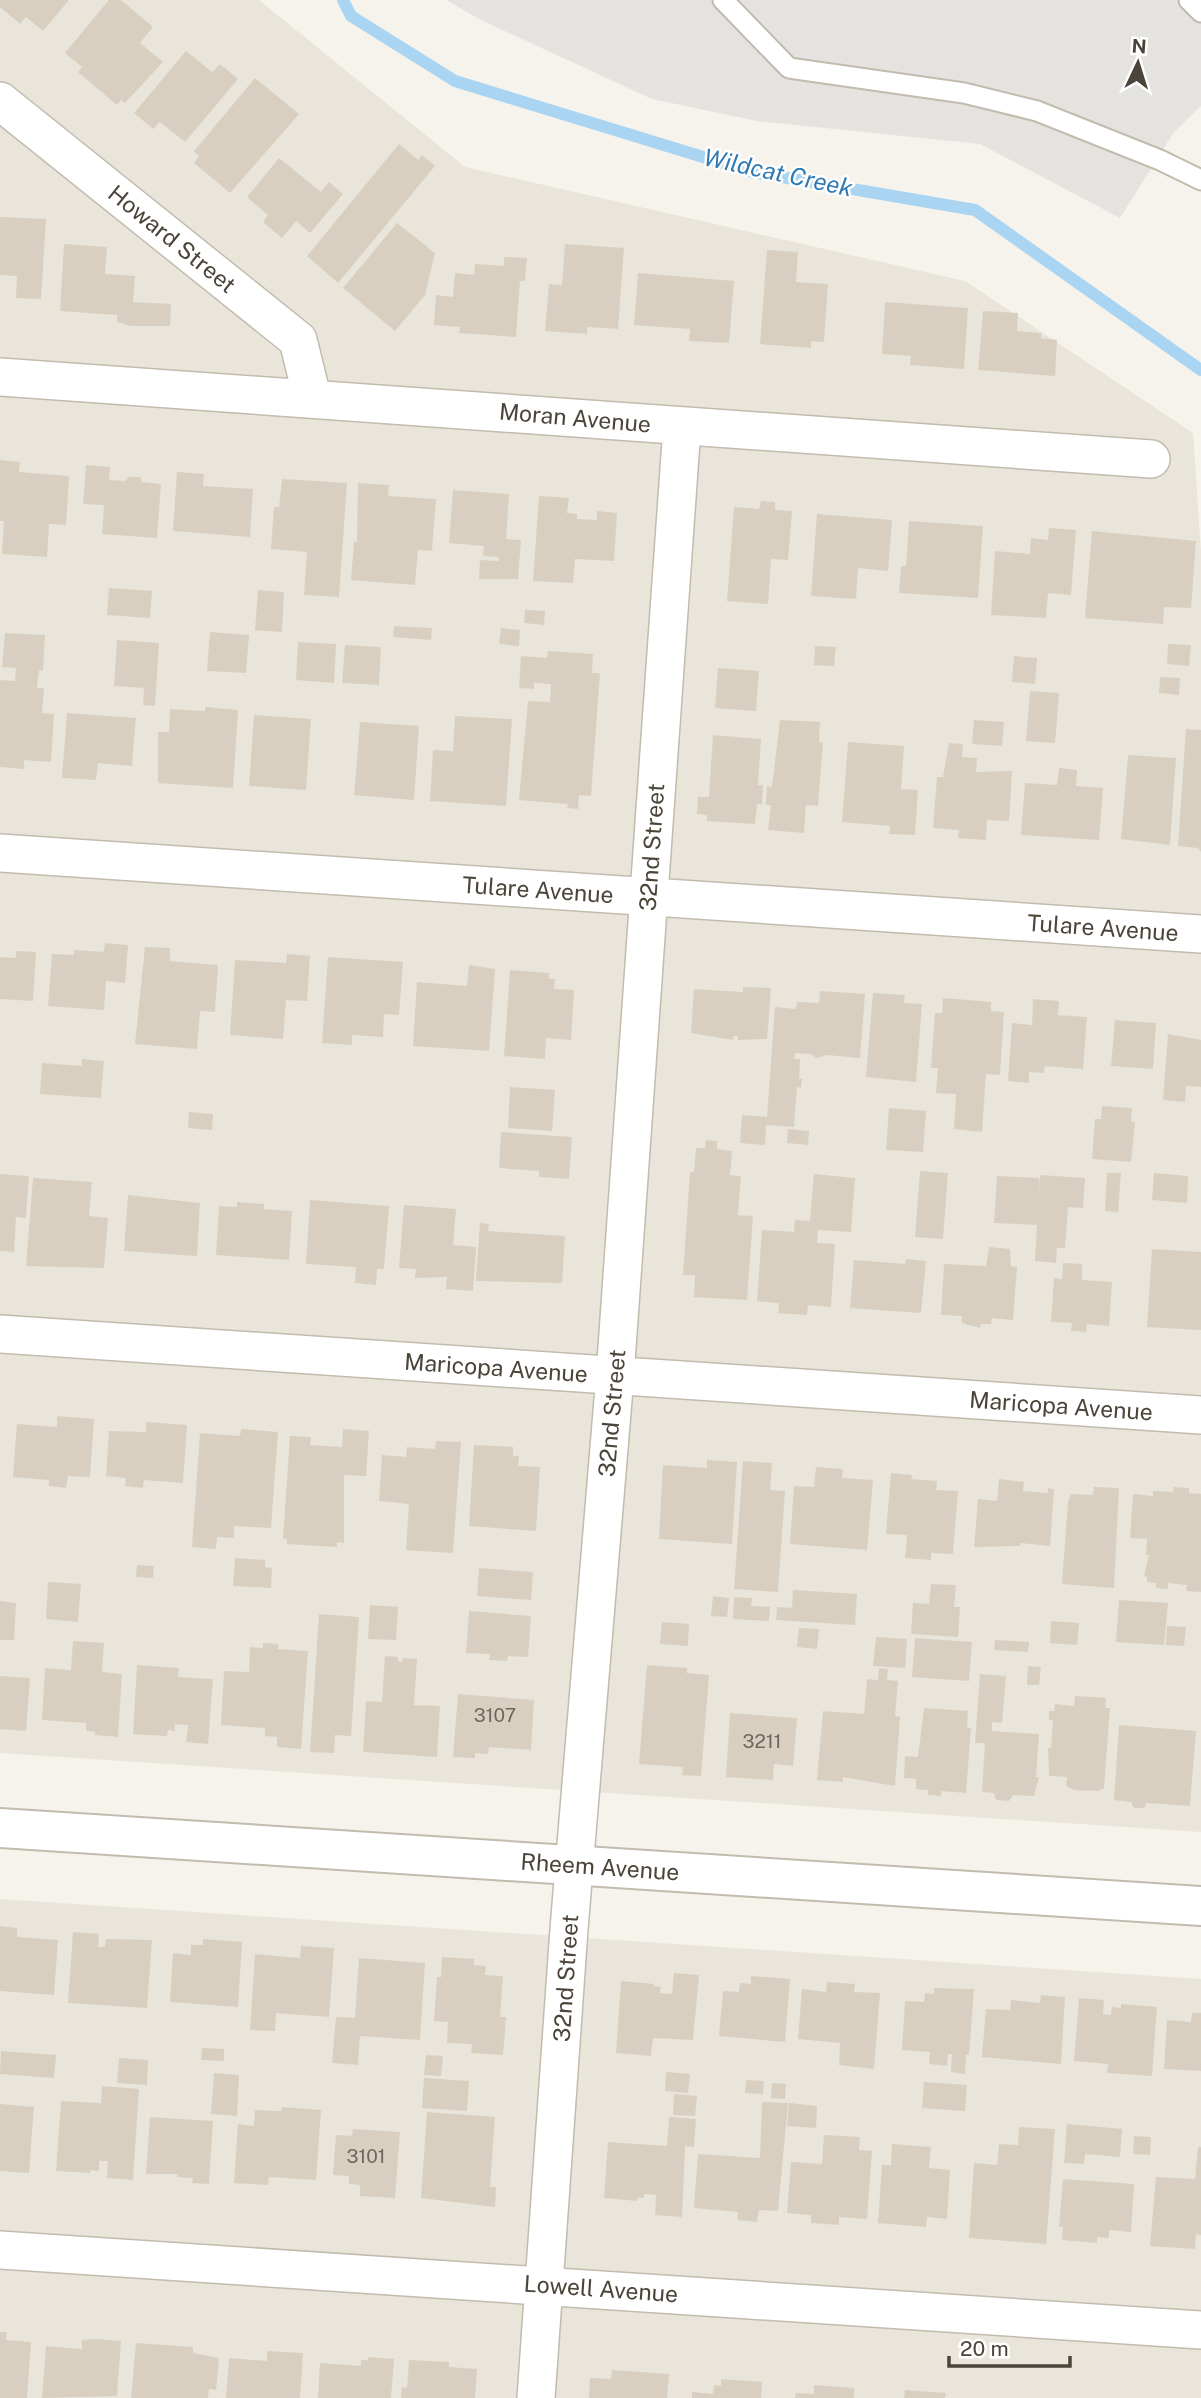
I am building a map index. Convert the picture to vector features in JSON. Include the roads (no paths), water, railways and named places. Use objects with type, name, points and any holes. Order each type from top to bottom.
[{"type":"street","name":"Howard Street","points":[[0,102],[298,340],[312,397]]},
{"type":"street","name":"Moran Avenue","points":[[0,377],[1151,458]]},
{"type":"street","name":"32nd Street","points":[[536,2398],[574,1866],[615,1376],[681,427]]},
{"type":"street","name":"Tulare Avenue","points":[[0,853],[1201,934]]},
{"type":"street","name":"Maricopa Avenue","points":[[0,1334],[1201,1415]]},
{"type":"street","name":"Rheem Avenue","points":[[0,1828],[1201,1906]]},
{"type":"street","name":"Lowell Avenue","points":[[0,2250],[1201,2330]]},
{"type":"lane","points":[[723,0],[789,68],[964,93],[1037,111],[1160,160],[1201,180]]},
{"type":"lane","points":[[1189,0],[1201,12]]},
{"type":"waterway","name":"Wildcat Creek","points":[[343,0],[351,16],[455,81],[752,172],[975,210],[1201,370]]}]
